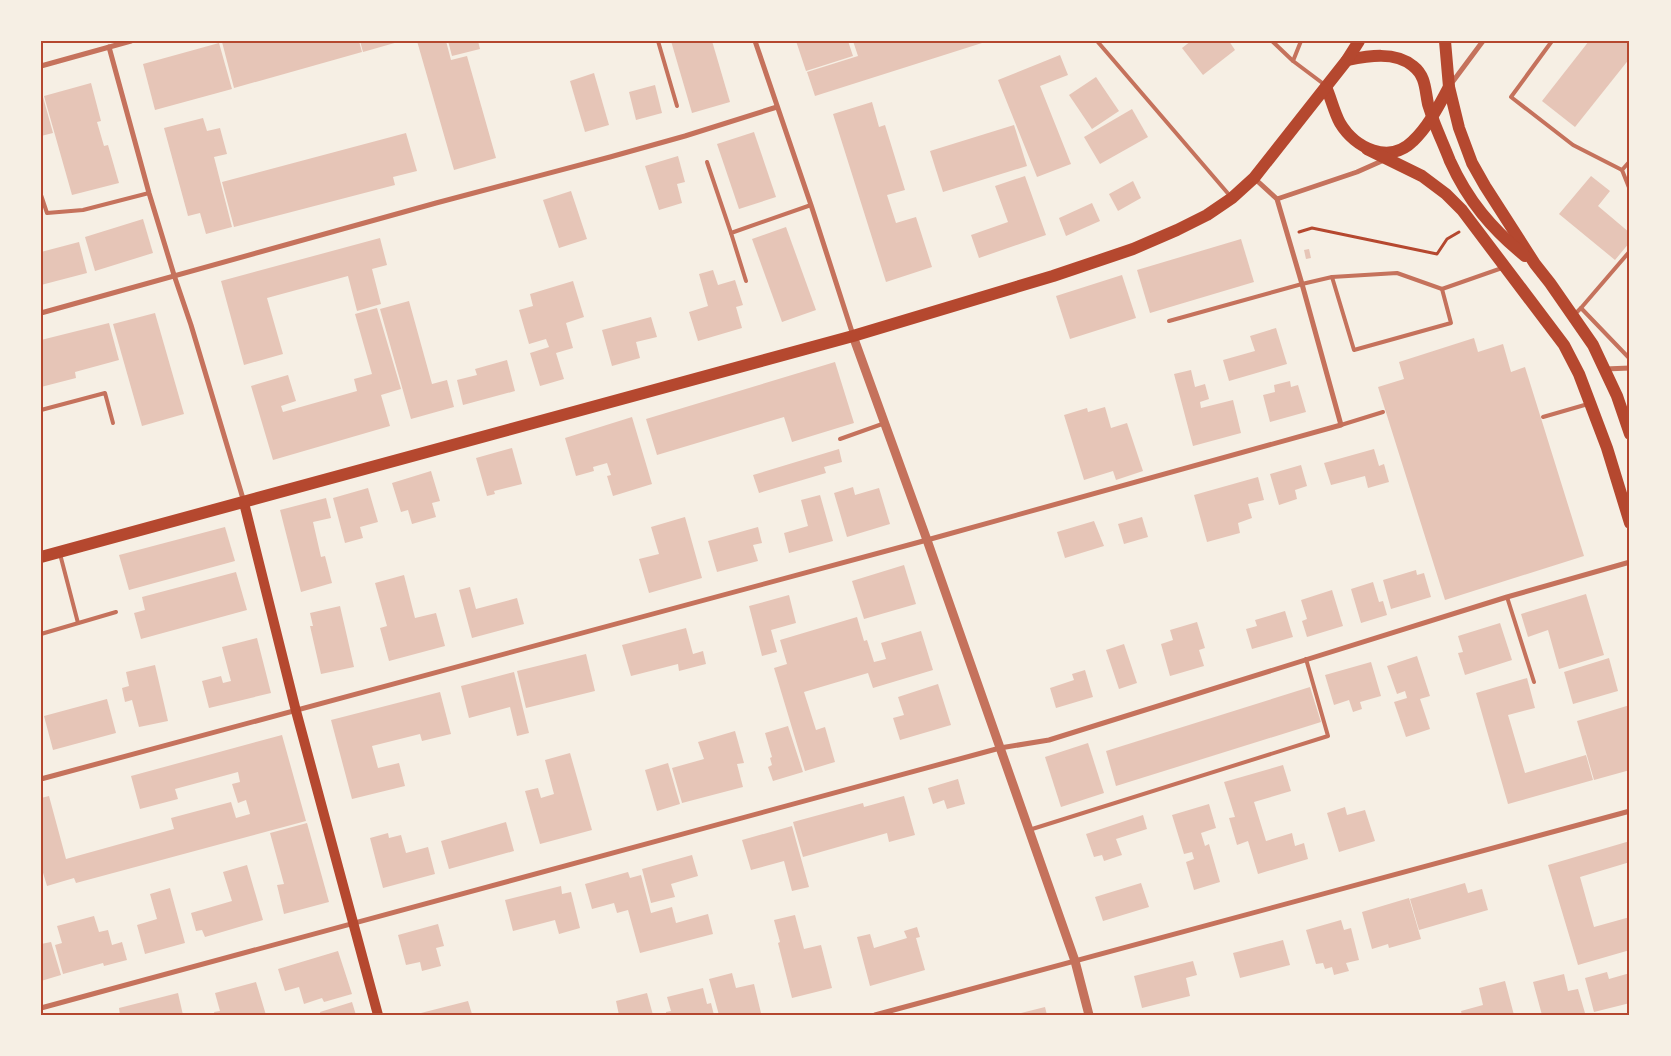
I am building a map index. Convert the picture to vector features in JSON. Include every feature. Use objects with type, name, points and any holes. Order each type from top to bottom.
[{"type":"main road","points":[[41,557],[853,336],[1053,276],[1133,249],[1192,223],[1232,198],[1254,178],[1347,60],[1359,41]]},
{"type":"main road","points":[[1445,41],[1449,87],[1459,128],[1472,163],[1535,264],[1577,312],[1617,396],[1630,434]]},
{"type":"main road","points":[[1347,60],[1380,56],[1400,59],[1413,65],[1421,74],[1427,89],[1428,104],[1426,118],[1420,133]]},
{"type":"main road","points":[[1326,87],[1339,122],[1357,143],[1385,159],[1422,176],[1446,194],[1474,224],[1564,346],[1579,374],[1607,448],[1630,523]]},
{"type":"main road","points":[[1367,149],[1380,153],[1400,150],[1412,142],[1432,117],[1449,87]]},
{"type":"main road","points":[[1428,104],[1451,163],[1483,216],[1506,240],[1535,264]]},
{"type":"main road","points":[[244,503],[296,711],[378,1015]]},
{"type":"street","points":[[41,66],[130,41]]},
{"type":"street","points":[[755,41],[853,336],[1075,961],[1089,1015]]},
{"type":"street","points":[[1449,87],[1483,41]]},
{"type":"street","points":[[110,47],[149,193],[244,503]]},
{"type":"street","points":[[41,314],[174,275],[436,203],[610,158],[777,107]]},
{"type":"street","points":[[1277,199],[1357,172],[1400,150]]},
{"type":"street","points":[[41,779],[927,540],[1341,425],[1277,199],[1254,178]]},
{"type":"street","points":[[1605,369],[1630,368]]},
{"type":"street","points":[[41,1008],[1000,748],[1049,740],[1507,597],[1630,562]]},
{"type":"street","points":[[875,1015],[1630,811]]},
{"type":"lane","points":[[658,41],[677,106]]},
{"type":"lane","points":[[1097,41],[1232,198]]},
{"type":"lane","points":[[1272,41],[1293,61],[1326,87]]},
{"type":"lane","points":[[1293,61],[1301,41]]},
{"type":"lane","points":[[1552,41],[1511,97],[1573,145],[1622,170],[1630,190]]},
{"type":"lane","points":[[1622,170],[1630,161]]},
{"type":"lane","points":[[707,162],[746,281]]},
{"type":"lane","points":[[41,195],[47,213],[83,210],[149,193]]},
{"type":"lane","points":[[731,233],[811,205]]},
{"type":"lane","points":[[1630,251],[1577,312],[1630,359]]},
{"type":"lane","points":[[1169,321],[1332,277],[1398,273],[1442,288],[1506,266]]},
{"type":"lane","points":[[1332,277],[1354,350],[1452,323],[1442,288]]},
{"type":"lane","points":[[41,410],[105,393],[113,423]]},
{"type":"lane","points":[[1543,417],[1590,404]]},
{"type":"lane","points":[[1341,425],[1383,412]]},
{"type":"lane","points":[[840,439],[885,423]]},
{"type":"lane","points":[[60,552],[78,623]]},
{"type":"lane","points":[[1507,597],[1534,682]]},
{"type":"lane","points":[[41,634],[116,612]]},
{"type":"lane","points":[[1029,830],[1328,736],[1306,659]]},
{"type":"path","points":[[1287,235],[1312,228],[1437,254],[1447,239],[1467,228]]},
{"type":"building","points":[[359,41],[362,52],[234,88],[222,42]]},
{"type":"building","points":[[360,41],[398,41],[398,42],[363,52]]},
{"type":"building","points":[[417,41],[446,41],[451,60],[467,56],[496,158],[454,170]]},
{"type":"building","points":[[448,41],[478,41],[480,49],[452,56]]},
{"type":"building","points":[[671,41],[712,41],[730,102],[692,113]]},
{"type":"building","points":[[796,41],[848,41],[853,56],[806,71]]},
{"type":"building","points":[[853,41],[981,41],[982,43],[815,96],[807,72],[858,56]]},
{"type":"building","points":[[1191,41],[1229,41],[1235,50],[1203,75],[1182,48]]},
{"type":"building","points":[[1589,41],[1630,41],[1630,58],[1575,127],[1542,101]]},
{"type":"building","points":[[219,43],[232,89],[155,110],[143,64]]},
{"type":"building","points":[[1060,55],[1068,75],[1040,86],[1071,164],[1037,177],[998,80]]},
{"type":"building","points":[[594,73],[609,125],[585,132],[570,81]]},
{"type":"building","points":[[1096,77],[1119,111],[1092,129],[1069,95]]},
{"type":"building","points":[[91,83],[101,121],[97,122],[104,146],[108,145],[119,183],[72,195],[44,96]]},
{"type":"building","points":[[655,85],[662,113],[636,120],[629,92]]},
{"type":"building","points":[[41,97],[43,97],[53,133],[41,136]]},
{"type":"building","points":[[872,102],[879,127],[885,125],[905,190],[887,195],[896,223],[916,217],[932,267],[886,282],[833,114]]},
{"type":"building","points":[[1132,109],[1148,137],[1100,164],[1084,137]]},
{"type":"building","points":[[203,118],[207,131],[220,128],[227,154],[214,157],[232,227],[206,234],[200,213],[188,216],[164,128]]},
{"type":"building","points":[[1014,125],[1027,166],[943,192],[930,151]]},
{"type":"building","points":[[754,132],[776,197],[739,209],[717,144]]},
{"type":"building","points":[[406,133],[417,171],[393,177],[395,185],[234,227],[222,182]]},
{"type":"building","points":[[678,156],[685,182],[677,184],[682,203],[659,210],[645,166]]},
{"type":"building","points":[[1025,176],[1046,235],[979,258],[971,235],[1008,222],[995,186]]},
{"type":"building","points":[[1591,176],[1610,191],[1598,206],[1630,233],[1630,242],[1615,260],[1559,214]]},
{"type":"building","points":[[1133,181],[1141,198],[1118,211],[1109,194]]},
{"type":"building","points":[[571,191],[587,239],[559,248],[543,200]]},
{"type":"building","points":[[1092,203],[1100,221],[1066,236],[1059,218]]},
{"type":"building","points":[[143,219],[153,253],[95,271],[85,237]]},
{"type":"building","points":[[786,227],[816,310],[782,322],[752,239]]},
{"type":"building","points":[[380,238],[387,265],[372,269],[381,304],[357,311],[348,276],[267,298],[283,354],[244,365],[221,281]]},
{"type":"building","points":[[1241,239],[1254,282],[1150,313],[1137,270]]},
{"type":"building","points":[[79,242],[87,273],[41,285],[41,252]]},
{"type":"building","points":[[1309,249],[1311,258],[1306,259],[1304,250]]},
{"type":"building","points":[[713,270],[718,285],[735,280],[743,305],[736,307],[742,328],[698,341],[689,312],[708,306],[699,274]]},
{"type":"building","points":[[1122,275],[1136,318],[1070,339],[1056,296]]},
{"type":"building","points":[[573,281],[584,317],[566,323],[573,348],[556,353],[564,379],[540,386],[530,353],[549,347],[546,339],[529,344],[519,310],[533,306],[530,294]]},
{"type":"building","points":[[409,301],[432,384],[447,380],[454,407],[411,419],[380,309]]},
{"type":"building","points":[[377,308],[401,389],[381,395],[390,426],[273,460],[251,386],[288,375],[296,401],[281,406],[283,412],[357,391],[354,379],[372,374],[355,314]]},
{"type":"building","points":[[155,313],[184,414],[142,426],[113,324]]},
{"type":"building","points":[[651,317],[657,337],[636,342],[640,358],[612,366],[602,330]]},
{"type":"building","points":[[109,323],[119,360],[75,372],[76,378],[41,387],[41,340]]},
{"type":"building","points":[[1276,328],[1287,364],[1229,381],[1223,360],[1255,351],[1250,336]]},
{"type":"building","points":[[1474,338],[1478,352],[1503,344],[1511,372],[1525,367],[1584,556],[1445,600],[1378,387],[1404,379],[1399,362]]},
{"type":"building","points":[[507,360],[515,391],[463,405],[457,380],[477,375],[475,369]]},
{"type":"building","points":[[835,362],[854,423],[792,442],[784,417],[657,455],[646,419]]},
{"type":"building","points":[[1191,370],[1195,387],[1205,384],[1209,399],[1200,402],[1201,408],[1233,400],[1241,433],[1193,446],[1174,374]]},
{"type":"building","points":[[1290,381],[1291,387],[1298,385],[1306,412],[1270,422],[1263,395],[1275,392],[1274,385]]},
{"type":"building","points":[[1105,407],[1111,428],[1127,423],[1143,471],[1116,480],[1113,471],[1084,480],[1064,415],[1087,408],[1088,412]]},
{"type":"building","points":[[632,417],[652,484],[613,496],[607,476],[611,475],[607,463],[593,467],[594,471],[576,476],[565,438]]},
{"type":"building","points":[[512,448],[522,484],[494,491],[495,494],[487,496],[476,458]]},
{"type":"building","points":[[839,449],[842,462],[824,467],[826,473],[759,493],[753,475]]},
{"type":"building","points":[[1374,449],[1379,466],[1384,464],[1389,482],[1368,488],[1365,476],[1331,485],[1324,463]]},
{"type":"building","points":[[1301,465],[1307,486],[1295,490],[1297,499],[1279,505],[1270,474]]},
{"type":"building","points":[[431,471],[440,501],[432,503],[436,517],[412,524],[408,510],[401,512],[392,483]]},
{"type":"building","points":[[1258,477],[1264,500],[1248,504],[1252,518],[1238,523],[1240,533],[1207,542],[1194,495]]},
{"type":"building","points":[[853,487],[855,495],[879,488],[890,524],[847,537],[834,493]]},
{"type":"building","points":[[368,488],[378,522],[360,527],[363,538],[345,543],[333,498]]},
{"type":"building","points":[[820,495],[833,541],[789,553],[784,533],[808,526],[801,500]]},
{"type":"building","points":[[326,498],[331,518],[313,522],[321,557],[325,556],[332,583],[301,592],[280,510]]},
{"type":"building","points":[[685,517],[702,578],[649,593],[639,559],[659,554],[651,527]]},
{"type":"building","points":[[1142,517],[1148,537],[1124,544],[1118,524]]},
{"type":"building","points":[[1094,521],[1104,546],[1065,558],[1057,532]]},
{"type":"building","points":[[225,527],[235,561],[129,590],[119,555]]},
{"type":"building","points":[[758,527],[762,543],[753,545],[758,561],[717,572],[708,541]]},
{"type":"building","points":[[904,565],[916,604],[864,619],[852,581]]},
{"type":"building","points":[[1416,570],[1417,575],[1424,573],[1431,597],[1391,609],[1383,580]]},
{"type":"building","points":[[236,572],[247,610],[141,639],[134,613],[145,610],[142,597]]},
{"type":"building","points":[[404,575],[415,618],[436,613],[445,646],[389,661],[380,628],[387,626],[375,583]]},
{"type":"building","points":[[1373,582],[1379,602],[1383,601],[1387,615],[1361,623],[1351,589]]},
{"type":"building","points":[[470,587],[476,609],[517,598],[524,624],[472,638],[459,590]]},
{"type":"building","points":[[1332,590],[1343,626],[1307,637],[1302,621],[1307,619],[1301,600]]},
{"type":"building","points":[[1586,594],[1604,655],[1559,669],[1548,630],[1528,637],[1521,614]]},
{"type":"building","points":[[789,595],[796,623],[771,630],[777,652],[762,656],[749,606]]},
{"type":"building","points":[[340,606],[354,667],[321,674],[310,626],[313,626],[310,613]]},
{"type":"building","points":[[1285,611],[1293,637],[1252,649],[1246,629],[1257,626],[1255,620]]},
{"type":"building","points":[[857,617],[864,641],[867,640],[874,662],[886,659],[881,643],[921,631],[933,670],[873,688],[868,673],[804,692],[816,730],[825,727],[835,762],[805,771],[774,668],[787,664],[780,640]]},
{"type":"building","points":[[1197,622],[1205,648],[1199,650],[1204,666],[1170,676],[1161,644],[1173,640],[1170,630]]},
{"type":"building","points":[[1500,623],[1512,660],[1465,675],[1458,653],[1463,652],[1458,636]]},
{"type":"building","points":[[686,628],[693,654],[703,651],[706,664],[679,671],[678,664],[631,676],[622,645]]},
{"type":"building","points":[[257,638],[271,693],[209,708],[202,681],[221,676],[223,683],[231,681],[222,647]]},
{"type":"building","points":[[1124,644],[1137,683],[1119,689],[1106,650]]},
{"type":"building","points":[[586,654],[595,691],[526,708],[517,671]]},
{"type":"building","points":[[1417,656],[1430,696],[1420,699],[1430,729],[1406,737],[1394,702],[1407,698],[1405,691],[1397,694],[1387,666]]},
{"type":"building","points":[[1609,658],[1618,691],[1573,704],[1564,672]]},
{"type":"building","points":[[1371,662],[1381,696],[1360,702],[1362,709],[1353,712],[1349,700],[1334,705],[1325,675]]},
{"type":"building","points":[[155,665],[168,721],[139,727],[132,700],[125,702],[122,688],[129,686],[126,672]]},
{"type":"building","points":[[1085,670],[1093,697],[1056,708],[1050,688],[1074,680],[1072,674]]},
{"type":"building","points":[[514,672],[529,733],[517,736],[510,707],[469,718],[461,686]]},
{"type":"building","points":[[1527,678],[1535,708],[1508,715],[1525,773],[1586,755],[1593,780],[1508,804],[1476,693]]},
{"type":"building","points":[[938,684],[951,725],[900,740],[893,718],[904,715],[898,697]]},
{"type":"building","points":[[1310,687],[1321,722],[1116,786],[1106,751]]},
{"type":"building","points":[[440,692],[451,734],[422,741],[420,734],[372,746],[378,768],[399,763],[405,786],[352,799],[331,720]]},
{"type":"building","points":[[107,699],[116,733],[53,750],[44,716]]},
{"type":"building","points":[[1630,705],[1630,770],[1594,780],[1577,721]]},
{"type":"building","points":[[788,726],[803,772],[773,781],[768,767],[772,765],[770,758],[772,757],[765,733]]},
{"type":"building","points":[[735,731],[744,763],[737,764],[743,787],[682,803],[672,768],[704,759],[698,742]]},
{"type":"building","points":[[282,735],[306,821],[76,883],[74,878],[47,886],[41,866],[41,798],[49,796],[66,859],[174,829],[171,818],[231,802],[236,818],[250,814],[246,800],[238,803],[232,784],[240,782],[238,772],[175,789],[178,799],[140,809],[131,776]]},
{"type":"building","points":[[1088,743],[1104,793],[1061,807],[1045,757]]},
{"type":"building","points":[[570,753],[592,830],[540,844],[525,791],[538,788],[541,798],[554,794],[545,760]]},
{"type":"building","points":[[668,763],[680,804],[657,811],[645,770]]},
{"type":"building","points":[[1283,765],[1291,791],[1254,802],[1266,841],[1292,833],[1295,846],[1304,843],[1308,859],[1258,874],[1248,841],[1237,845],[1229,818],[1235,817],[1224,782]]},
{"type":"building","points":[[958,779],[965,804],[947,809],[944,800],[933,804],[928,788]]},
{"type":"building","points":[[904,796],[915,835],[889,842],[887,833],[803,857],[793,822],[863,803],[864,807]]},
{"type":"building","points":[[1209,804],[1216,828],[1201,833],[1205,846],[1209,844],[1220,882],[1194,890],[1186,862],[1194,859],[1192,852],[1184,854],[1172,815]]},
{"type":"building","points":[[1345,807],[1347,815],[1365,810],[1375,841],[1339,852],[1327,813]]},
{"type":"building","points":[[1143,815],[1147,829],[1116,839],[1122,855],[1104,861],[1102,855],[1094,857],[1086,834]]},
{"type":"building","points":[[506,822],[514,851],[449,869],[441,841]]},
{"type":"building","points":[[307,823],[329,902],[284,914],[277,885],[284,884],[270,833]]},
{"type":"building","points":[[792,826],[809,887],[792,891],[784,861],[751,870],[742,840]]},
{"type":"building","points":[[388,833],[389,838],[401,835],[406,853],[428,847],[435,874],[383,888],[370,838]]},
{"type":"building","points":[[1630,841],[1630,862],[1580,877],[1594,927],[1630,917],[1630,950],[1578,965],[1548,865]]},
{"type":"building","points":[[692,855],[698,876],[671,884],[675,897],[651,903],[642,869]]},
{"type":"building","points":[[247,865],[263,920],[205,937],[202,930],[196,931],[191,913],[232,901],[223,872]]},
{"type":"building","points":[[628,872],[630,878],[641,875],[651,913],[672,907],[676,923],[708,914],[713,934],[640,953],[628,910],[617,913],[614,903],[592,909],[585,884]]},
{"type":"building","points":[[1141,883],[1149,907],[1103,921],[1095,897]]},
{"type":"building","points":[[1465,883],[1468,893],[1482,889],[1488,910],[1419,930],[1410,899]]},
{"type":"building","points":[[561,886],[562,894],[571,892],[580,928],[559,934],[555,920],[513,931],[505,900]]},
{"type":"building","points":[[170,888],[185,943],[145,954],[137,925],[157,919],[150,894]]},
{"type":"building","points":[[1409,898],[1421,939],[1389,948],[1388,944],[1372,949],[1362,912]]},
{"type":"building","points":[[795,915],[804,949],[821,945],[832,988],[792,998],[774,920]]},
{"type":"building","points":[[94,916],[99,932],[108,930],[112,945],[122,942],[127,960],[104,966],[103,963],[63,974],[55,945],[62,943],[57,926]]},
{"type":"building","points":[[1341,920],[1344,930],[1351,928],[1359,960],[1346,963],[1349,971],[1334,975],[1332,967],[1325,969],[1323,963],[1316,964],[1306,930]]},
{"type":"building","points":[[438,924],[444,946],[436,948],[441,966],[422,971],[420,962],[406,965],[398,935]]},
{"type":"building","points":[[917,927],[920,937],[916,938],[925,970],[870,986],[857,937],[870,934],[874,948],[907,938],[904,931]]},
{"type":"building","points":[[1283,940],[1290,965],[1240,978],[1233,953]]},
{"type":"building","points":[[51,942],[61,975],[41,981],[41,944]]},
{"type":"building","points":[[338,951],[352,994],[324,1002],[322,998],[304,1004],[299,987],[285,991],[278,969]]},
{"type":"building","points":[[1193,961],[1197,975],[1186,978],[1190,996],[1142,1008],[1134,976]]},
{"type":"building","points":[[1607,972],[1609,979],[1630,973],[1630,1003],[1594,1012],[1585,978]]},
{"type":"building","points":[[732,973],[736,988],[754,984],[761,1013],[753,1015],[719,1015],[709,979]]},
{"type":"building","points":[[1564,974],[1568,991],[1578,989],[1585,1013],[1542,1015],[1533,982]]},
{"type":"building","points":[[1505,981],[1514,1015],[1462,1015],[1461,1011],[1483,1005],[1479,988]]},
{"type":"building","points":[[256,982],[266,1015],[215,1015],[214,1012],[220,1011],[215,993]]},
{"type":"building","points":[[703,988],[707,1004],[711,1003],[714,1015],[666,1015],[666,1012],[671,1011],[667,997]]},
{"type":"building","points":[[178,993],[183,1015],[120,1015],[119,1008]]},
{"type":"building","points":[[647,993],[653,1015],[619,1015],[616,1001]]},
{"type":"building","points":[[468,1001],[472,1014],[417,1015],[417,1014]]},
{"type":"building","points":[[352,1002],[356,1015],[321,1015],[320,1012]]},
{"type":"building","points":[[1045,1007],[1047,1015],[1017,1015],[1017,1014]]}]
